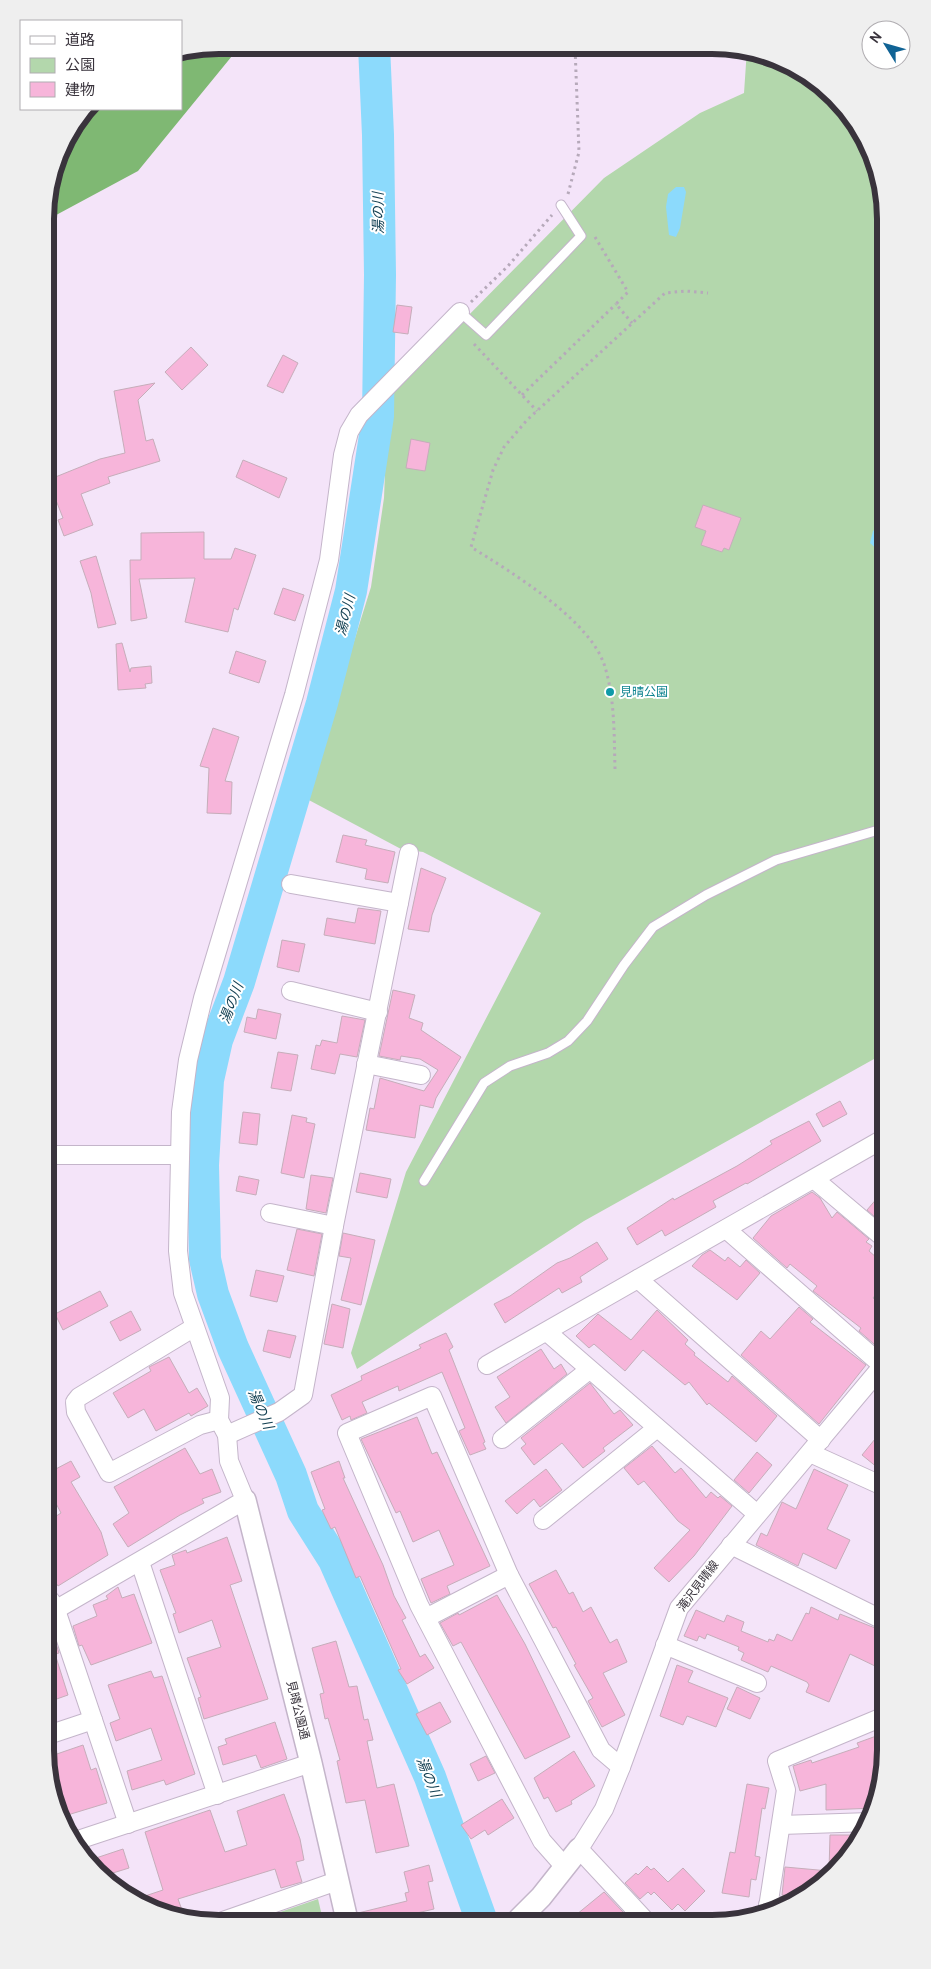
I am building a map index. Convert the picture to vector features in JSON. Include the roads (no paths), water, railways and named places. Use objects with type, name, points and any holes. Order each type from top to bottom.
[{"type":"street","points":[[54,1607],[140,1562],[245,1500],[229,1461],[220,1398],[183,1293],[178,1251],[180,1155],[181,1112],[188,1060],[220,938],[294,695],[329,560],[342,455],[349,432],[359,415],[410,360],[456,316]]},
{"type":"street","points":[[194,1328],[80,1397],[75,1402],[76,1412],[109,1473],[200,1425],[223,1428],[255,1423],[279,1412],[303,1395],[334,1226],[409,853]]},
{"type":"street","points":[[291,884],[399,903]]},
{"type":"street","points":[[291,991],[378,1012]]},
{"type":"street","points":[[366,1064],[421,1075]]},
{"type":"street","points":[[487,1365],[877,1142]]},
{"type":"street","points":[[54,1155],[180,1155]]},
{"type":"street","points":[[814,1178],[877,1232]]},
{"type":"street","points":[[270,1213],[334,1226]]},
{"type":"street","points":[[726,1229],[877,1360]]},
{"type":"street","points":[[638,1279],[816,1446],[877,1481]]},
{"type":"street","points":[[546,1332],[757,1514]]},
{"type":"street","points":[[502,1439],[589,1370]]},
{"type":"street","name":"滝沢見晴線","points":[[579,1849],[604,1809],[679,1608],[877,1372]]},
{"type":"street","points":[[565,1867],[542,1841],[426,1618],[347,1432],[432,1396],[510,1575],[601,1750],[621,1767]]},
{"type":"street","points":[[543,1520],[657,1428]]},
{"type":"street","name":"見晴公園通","points":[[245,1500],[311,1763],[346,1915]]},
{"type":"street","points":[[731,1545],[877,1617]]},
{"type":"street","points":[[140,1562],[217,1795]]},
{"type":"street","points":[[426,1618],[510,1575]]},
{"type":"street","points":[[54,1613],[128,1824]]},
{"type":"street","points":[[665,1645],[757,1683]]},
{"type":"street","points":[[54,1733],[93,1720]]},
{"type":"street","points":[[773,1904],[786,1790],[777,1761],[877,1720]]},
{"type":"street","points":[[80,1839],[311,1763]]},
{"type":"street","points":[[781,1825],[861,1822]]},
{"type":"street","points":[[523,1915],[541,1897],[579,1849],[641,1915]]},
{"type":"street","points":[[238,1915],[337,1881]]},
{"type":"lane","points":[[456,316],[486,335],[582,236],[561,204]]},
{"type":"lane","points":[[424,1181],[484,1083],[510,1066],[548,1053],[568,1041],[587,1021],[624,965],[653,927],[706,895],[776,860],[877,830]]},
{"type":"water","points":[[676,187],[684,187],[686,192],[680,228],[676,237],[669,235],[666,207],[668,194]]},
{"type":"water","points":[[877,528],[877,549],[870,543],[873,531]]},
{"type":"waterway","name":"湯の川","points":[[374,54],[378,135],[380,275],[378,416],[351,591],[322,703],[239,982],[217,1040],[208,1080],[203,1165],[205,1259],[213,1294],[233,1348],[291,1475],[303,1511],[334,1560],[430,1777],[480,1915]]},
{"type":"place","name":"見晴公園","points":[[610,692]]}]
